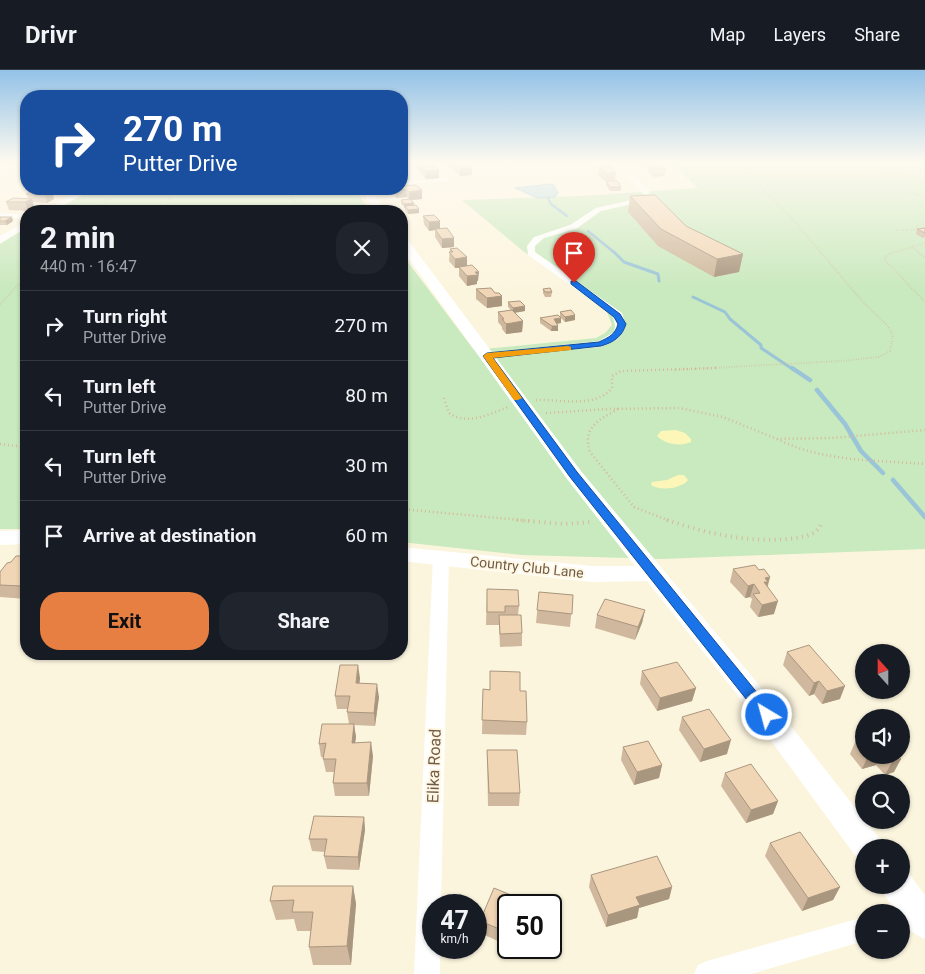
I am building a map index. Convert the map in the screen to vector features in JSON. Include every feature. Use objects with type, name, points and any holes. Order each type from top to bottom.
[{"type":"main road","points":[[408,249],[574,475],[744,686],[861,839]]},
{"type":"main road","points":[[0,538],[20,537]]},
{"type":"main road","name":"Country Club Lane","points":[[408,555],[592,574],[653,573]]},
{"type":"main road","points":[[902,894],[915,918]]},
{"type":"street","points":[[487,356],[601,344],[614,338],[620,332],[622,324],[618,315],[531,253],[533,242],[576,226],[594,211],[619,205]]},
{"type":"street","points":[[0,215],[20,217]]},
{"type":"street","points":[[0,240],[20,228]]},
{"type":"street","name":"Elika Road","points":[[427,974],[441,558]]},
{"type":"street","points":[[707,974],[855,932]]},
{"type":"path","points":[[526,409],[547,399],[591,400],[603,398],[607,396],[612,388],[612,376],[621,371],[784,365],[879,357],[890,351],[892,333],[864,304],[820,249],[781,205]]},
{"type":"path","points":[[896,230],[915,230],[917,225],[925,223]]},
{"type":"path","points":[[925,243],[889,254],[884,259],[925,302]]},
{"type":"path","points":[[912,247],[925,258]]},
{"type":"path","points":[[0,304],[20,283]]},
{"type":"path","points":[[444,398],[448,413],[458,419],[526,409],[679,408],[723,417],[777,439],[796,449],[861,460],[925,464]]},
{"type":"path","points":[[620,409],[595,426],[590,431],[586,440],[587,447],[600,466],[623,492],[632,506],[666,521],[701,532],[746,540],[794,539],[810,535],[819,530],[822,524]]},
{"type":"path","points":[[777,439],[842,437],[925,430]]},
{"type":"path","points":[[0,444],[20,446]]},
{"type":"path","points":[[408,510],[564,524],[586,523],[608,517],[632,506]]},
{"type":"green space","points":[[468,205],[925,205],[925,549],[662,559],[521,555],[408,543],[408,262],[474,350],[596,338],[605,333],[612,325],[607,312],[523,251]]},
{"type":"green space","points":[[20,232],[20,529],[0,529],[0,244]]},
{"type":"sand","points":[[676,430],[685,433],[691,439],[691,442],[687,444],[673,444],[657,436],[661,431]]},
{"type":"sand","points":[[678,475],[684,475],[688,480],[681,485],[670,488],[660,488],[651,485],[652,482],[667,480]]},
{"type":"building","points":[[416,205],[419,209],[408,210],[408,206]]},
{"type":"building","points":[[639,205],[665,205],[686,226],[743,254],[717,259],[661,229]]},
{"type":"building","points":[[434,215],[440,221],[429,222],[423,216]]},
{"type":"building","points":[[0,217],[12,217],[5,221],[0,221]]},
{"type":"building","points":[[447,228],[454,238],[442,239],[435,229]]},
{"type":"building","points":[[925,228],[925,233],[917,229]]},
{"type":"building","points":[[457,248],[467,257],[455,259],[449,252],[453,252],[450,249]]},
{"type":"building","points":[[472,265],[479,272],[475,272],[478,275],[467,276],[459,267]]},
{"type":"building","points":[[491,288],[495,293],[499,293],[502,296],[487,298],[476,289]]},
{"type":"building","points":[[550,288],[552,292],[545,292],[543,289]]},
{"type":"building","points":[[520,301],[525,306],[513,308],[508,302]]},
{"type":"building","points":[[512,310],[523,321],[506,324],[498,312]]},
{"type":"building","points":[[571,310],[575,315],[565,317],[560,312]]},
{"type":"building","points":[[558,315],[561,318],[554,319],[558,326],[552,326],[540,318]]},
{"type":"building","points":[[16,556],[20,556],[20,586],[0,585],[0,572],[7,563],[11,562]]},
{"type":"building","points":[[755,565],[759,570],[764,569],[770,577],[765,578],[768,582],[764,582],[778,601],[762,605],[753,594],[760,593],[754,584],[748,586],[733,569]]},
{"type":"building","points":[[487,589],[518,590],[519,606],[505,606],[505,612],[487,612]]},
{"type":"building","points":[[539,592],[573,595],[572,614],[537,610]]},
{"type":"building","points":[[605,599],[645,610],[638,627],[597,615]]},
{"type":"building","points":[[499,615],[521,615],[522,633],[500,634]]},
{"type":"building","points":[[809,645],[845,686],[827,691],[819,681],[814,683],[787,652]]},
{"type":"building","points":[[677,662],[696,688],[660,698],[642,671]]},
{"type":"building","points":[[340,665],[358,665],[356,683],[377,684],[374,713],[347,712],[350,696],[335,696]]},
{"type":"building","points":[[490,671],[520,672],[520,691],[526,691],[527,722],[482,720],[483,689],[490,690]]},
{"type":"building","points":[[709,709],[731,740],[704,749],[682,717]]},
{"type":"building","points":[[322,724],[354,724],[352,743],[371,742],[367,783],[333,783],[336,759],[323,759],[326,743],[319,744]]},
{"type":"building","points":[[648,741],[662,765],[637,772],[623,747]]},
{"type":"building","points":[[487,750],[517,750],[520,793],[489,793]]},
{"type":"building","points":[[751,764],[778,801],[751,810],[725,773]]},
{"type":"building","points":[[314,816],[364,817],[358,857],[324,856],[327,839],[309,839]]},
{"type":"building","points":[[800,832],[840,887],[808,898],[770,843]]},
{"type":"building","points":[[657,856],[672,887],[636,897],[640,905],[608,915],[591,875]]},
{"type":"building","points":[[273,886],[353,886],[347,946],[309,947],[313,912],[292,912],[294,900],[270,901]]},
{"type":"building","points":[[494,888],[508,894],[497,894],[497,928],[487,924],[487,904]]},
{"type":"waterway","points":[[553,205],[567,216]]},
{"type":"waterway","points":[[588,231],[615,253]]},
{"type":"waterway","points":[[615,253],[624,262],[658,274],[659,281]]},
{"type":"waterway","points":[[693,297],[725,312],[730,319],[761,345],[761,348],[794,370]]},
{"type":"waterway","points":[[792,368],[810,380]]},
{"type":"waterway","points":[[817,390],[845,424],[861,451],[883,473]]},
{"type":"waterway","points":[[893,480],[925,517]]},
{"type":"slow traffic","points":[[518,398],[487,356],[568,348]]},
{"type":"route","points":[[574,283],[618,315],[622,324],[620,332],[614,338],[601,344],[487,356],[574,475],[767,715]]}]
